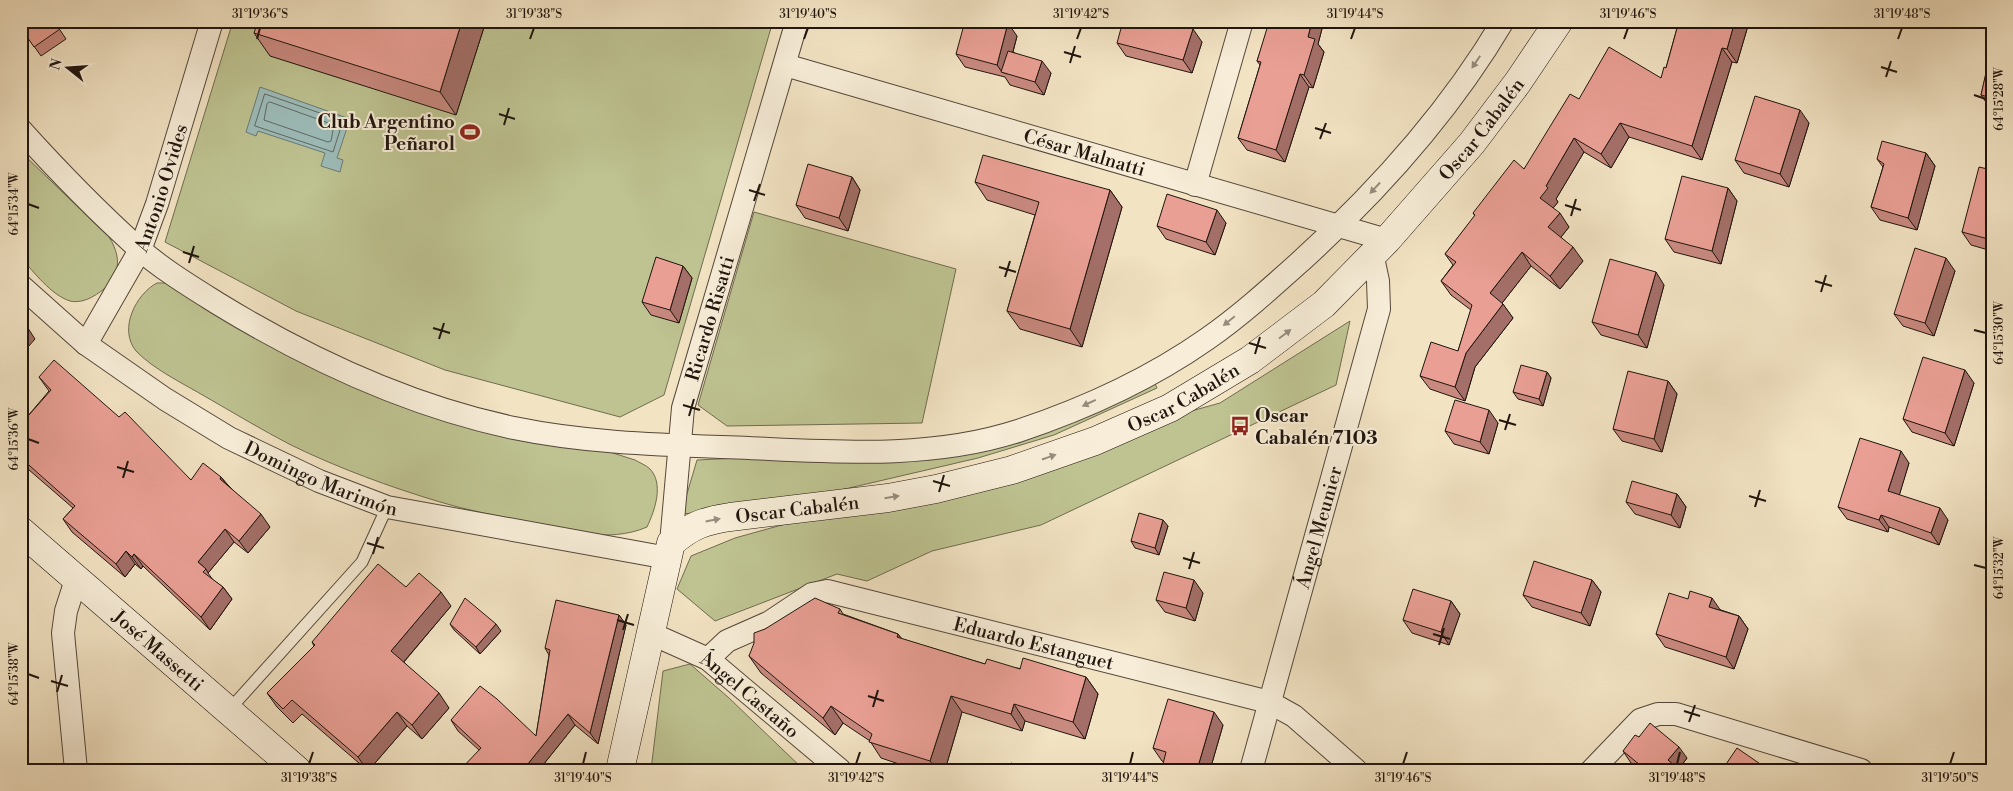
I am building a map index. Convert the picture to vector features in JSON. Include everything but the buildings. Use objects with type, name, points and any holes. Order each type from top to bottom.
[{"type":"main road","name":"Oscar Cabalén","points":[[670,551],[689,528],[706,521],[888,498],[936,489],[1012,470],[1095,441],[1170,408],[1250,360],[1324,304],[1379,247],[1472,143],[1518,82],[1558,21]]},
{"type":"main road","name":"José Massetti","points":[[21,531],[297,770]]},
{"type":"main road","name":"Ricardo Risatti","points":[[620,770],[670,551]]},
{"type":"street","name":"Antonio Ovides","points":[[86,344],[140,250],[157,204],[212,21]]},
{"type":"street","name":"Ricardo Risatti","points":[[670,551],[683,408],[797,21]]},
{"type":"street","points":[[1195,184],[1242,21]]},
{"type":"street","points":[[21,130],[52,164],[140,250],[197,290],[257,327],[319,360],[390,389],[462,414],[515,428],[601,440],[833,452],[895,452],[959,444],[1013,432],[1065,414],[1138,380],[1207,339],[1274,285],[1340,225],[1399,162],[1448,103],[1504,21]]},
{"type":"street","name":"César Malnatti","points":[[784,65],[1340,225],[1379,247]]},
{"type":"street","name":"Ángel Meunier","points":[[1252,770],[1269,702],[1379,309],[1379,247]]},
{"type":"street","name":"Domingo Marimón","points":[[21,286],[86,344],[165,399],[229,438],[319,481],[388,506],[670,551]]},
{"type":"street","points":[[76,580],[66,611],[63,634],[76,770]]},
{"type":"street","name":"Eduardo Estanguet","points":[[708,659],[727,641],[770,622],[812,594],[826,590],[1269,702],[1294,716],[1356,770]]},
{"type":"street","name":"Ángel Castaño","points":[[652,634],[708,659],[840,770]]},
{"type":"street","points":[[1592,770],[1640,720],[1658,714],[1676,714],[1860,770]]},
{"type":"lane","points":[[229,710],[362,562],[388,506]]},
{"type":"green space","name":"Club Argentino Peñarol","points":[[233,21],[773,21],[664,395],[620,417],[445,370],[296,311],[165,242]]},
{"type":"green space","points":[[21,152],[109,237],[114,246],[118,263],[113,278],[108,285],[90,298],[76,302],[56,294],[21,258]]},
{"type":"green space","points":[[754,212],[956,269],[922,423],[727,426],[698,405]]},
{"type":"green space","points":[[157,283],[166,283],[267,343],[635,460],[650,469],[657,482],[657,497],[647,527],[632,532],[616,534],[584,534],[470,510],[383,483],[327,462],[291,445],[169,376],[136,351],[129,333],[132,313],[142,295]]},
{"type":"green space","points":[[1350,321],[1336,385],[1041,525],[932,551],[867,581],[837,574],[715,621],[677,589],[691,556],[735,538],[1220,403]]},
{"type":"green space","points":[[1151,375],[1157,388],[1054,435],[978,458],[832,492],[681,514],[697,460],[971,447]]},
{"type":"green space","points":[[690,664],[729,698],[804,770],[651,770],[663,671]]},
{"type":"water","points":[[260,87],[350,119],[337,158],[343,160],[340,172],[321,166],[325,153],[258,131],[256,136],[246,132]]},
{"type":"place","name":"Club Argentino Peñarol","points":[[470,132]]},
{"type":"place","name":"Oscar Cabalén 7103","points":[[1240,426]]}]
